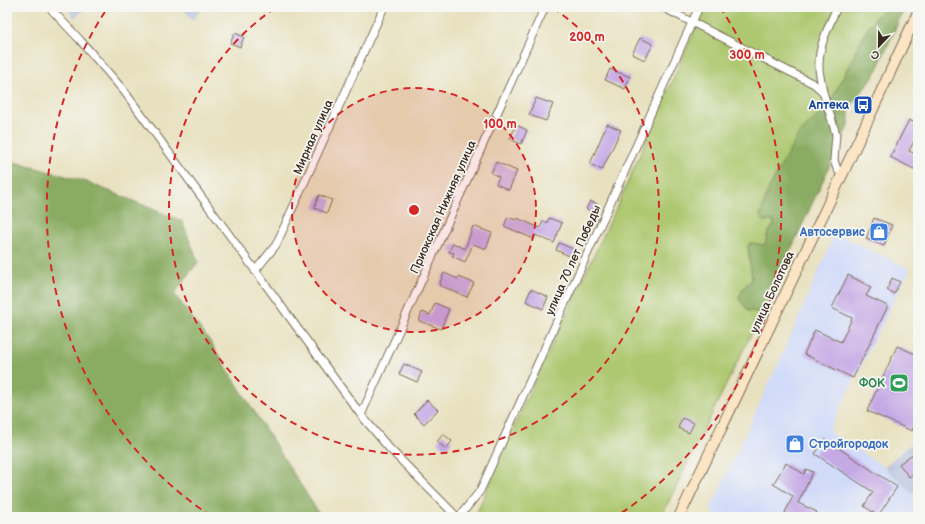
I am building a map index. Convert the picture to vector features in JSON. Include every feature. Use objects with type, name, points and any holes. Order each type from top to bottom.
[{"type":"main road","name":"улица Болотова","points":[[679,517],[918,12]]},
{"type":"street","points":[[49,7],[124,91],[361,415],[390,448],[458,517]]},
{"type":"street","name":"Мирная улица","points":[[255,271],[276,245],[384,7]]},
{"type":"street","name":"Приокская Нижняя улица","points":[[361,415],[544,7]]},
{"type":"street","points":[[662,7],[814,84],[823,92]]},
{"type":"street","name":"улица 70 лет Победы","points":[[458,517],[480,491],[699,7]]},
{"type":"street","points":[[837,7],[822,42],[819,54],[819,67],[823,92],[836,134],[834,160],[837,169],[842,175]]},
{"type":"shaded area","points":[[66,7],[88,7],[74,18]]},
{"type":"shaded area","points":[[181,7],[203,7],[193,20]]},
{"type":"shaded area","name":"Стройгородок","points":[[835,233],[910,269],[829,431],[884,467],[912,493],[918,511],[918,517],[719,517],[710,510],[784,351]]},
{"type":"shaded area","points":[[918,438],[918,494],[912,493],[884,467]]},
{"type":"green space","points":[[705,7],[881,7],[882,10],[868,27],[830,103],[764,221],[774,221],[774,225],[768,233],[765,245],[750,243],[748,247],[752,279],[743,289],[739,298],[748,311],[762,312],[661,517],[475,517],[520,413],[618,204]]},
{"type":"green space","points":[[881,7],[905,7],[874,76],[849,108],[849,124],[762,312],[748,311],[739,298],[743,289],[752,279],[748,247],[750,243],[765,245],[768,233],[774,225],[774,221],[764,221],[760,217],[768,190],[798,135],[830,103],[868,27],[882,10]]},
{"type":"green space","points":[[7,160],[87,182],[182,221],[198,262],[174,294],[209,340],[321,517],[7,517]]},
{"type":"building","points":[[235,33],[244,37],[240,47],[230,43]]},
{"type":"building","points":[[640,38],[653,44],[645,60],[632,54]]},
{"type":"building","points":[[610,69],[630,77],[625,89],[605,80]]},
{"type":"building","points":[[536,98],[553,104],[546,121],[529,115]]},
{"type":"building","points":[[909,120],[918,124],[918,133],[909,151],[918,155],[918,171],[890,157]]},
{"type":"building","points":[[607,124],[621,130],[602,170],[590,164]]},
{"type":"building","points":[[516,125],[527,130],[521,144],[510,139]]},
{"type":"building","points":[[496,162],[517,171],[509,190],[496,184],[499,177],[491,173]]},
{"type":"building","points":[[319,195],[332,200],[327,213],[314,208]]},
{"type":"building","points":[[590,201],[597,204],[593,212],[586,209]]},
{"type":"building","points":[[508,217],[516,220],[517,218],[540,228],[543,221],[547,223],[549,218],[562,223],[554,243],[535,235],[534,239],[504,226]]},
{"type":"building","name":"Автосервис","points":[[874,218],[892,225],[884,246],[866,239]]},
{"type":"building","points":[[473,226],[492,233],[486,249],[473,244],[465,262],[452,256],[454,253],[449,252],[453,243],[465,249]]},
{"type":"building","points":[[559,243],[578,251],[574,258],[556,250]]},
{"type":"building","points":[[444,273],[458,279],[459,277],[474,283],[467,297],[439,285]]},
{"type":"building","points":[[848,275],[871,287],[866,296],[888,306],[853,378],[804,354],[815,330],[841,342],[852,318],[832,308]]},
{"type":"building","points":[[892,278],[900,282],[894,294],[887,290]]},
{"type":"building","points":[[531,289],[548,297],[543,309],[526,301]]},
{"type":"building","points":[[435,303],[449,309],[441,329],[419,321],[422,312],[430,315]]},
{"type":"building","name":"ФОК","points":[[897,346],[918,355],[918,418],[912,431],[867,411]]},
{"type":"building","points":[[404,364],[422,372],[417,382],[399,374]]},
{"type":"building","points":[[427,400],[438,410],[424,424],[414,414]]},
{"type":"building","points":[[682,418],[694,423],[689,433],[678,428]]},
{"type":"building","points":[[443,434],[452,441],[446,449],[437,442]]},
{"type":"building","points":[[825,439],[897,487],[878,516],[864,506],[873,492],[815,454]]},
{"type":"building","points":[[918,450],[918,471],[909,477],[899,464]]},
{"type":"building","points":[[786,463],[804,474],[806,469],[813,472],[798,503],[817,512],[814,517],[783,517],[793,496],[773,484]]},
{"type":"place","name":"Аптека","points":[[863,105]]},
{"type":"place","name":"Автосервис","points":[[879,232]]},
{"type":"place","name":"ФОК","points":[[899,383]]},
{"type":"place","name":"Стройгородок","points":[[795,444]]}]
